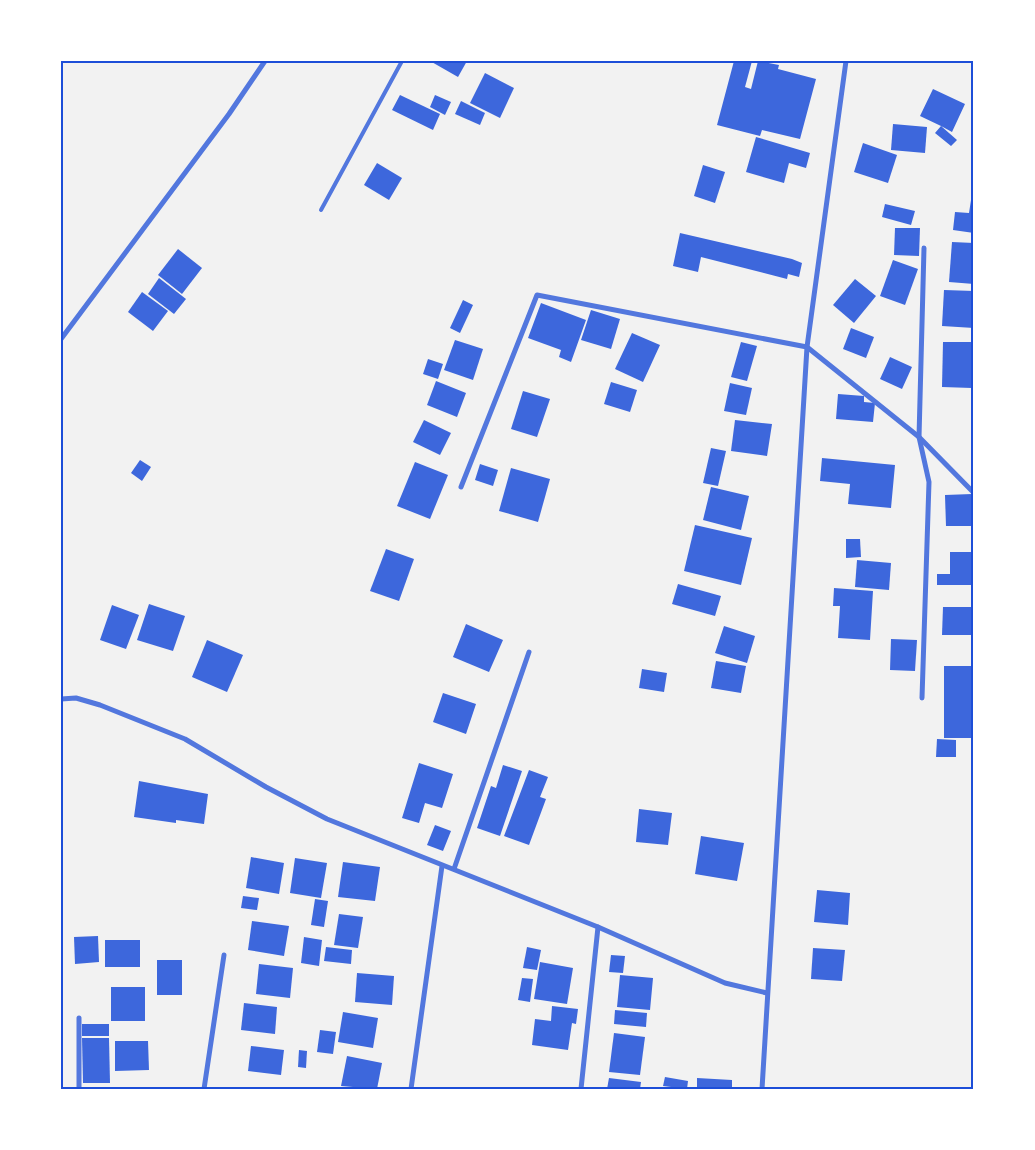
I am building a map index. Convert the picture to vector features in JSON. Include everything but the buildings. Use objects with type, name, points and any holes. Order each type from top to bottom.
[{"type":"street","points":[[61,339],[229,114],[265,61]]},
{"type":"street","points":[[762,1089],[806,347],[846,61]]},
{"type":"street","points":[[922,698],[928,482],[919,437],[924,248]]},
{"type":"street","points":[[461,487],[537,295],[806,347],[919,437],[974,494]]},
{"type":"street","points":[[454,869],[529,652]]},
{"type":"street","points":[[61,699],[76,698],[100,705],[185,739],[266,787],[326,819],[598,927],[725,983],[767,993]]},
{"type":"street","points":[[411,1089],[442,866]]},
{"type":"street","points":[[581,1089],[598,927]]},
{"type":"street","points":[[204,1089],[224,955]]},
{"type":"street","points":[[78,1018],[79,1089]]},
{"type":"lane","points":[[321,210],[402,61]]}]
